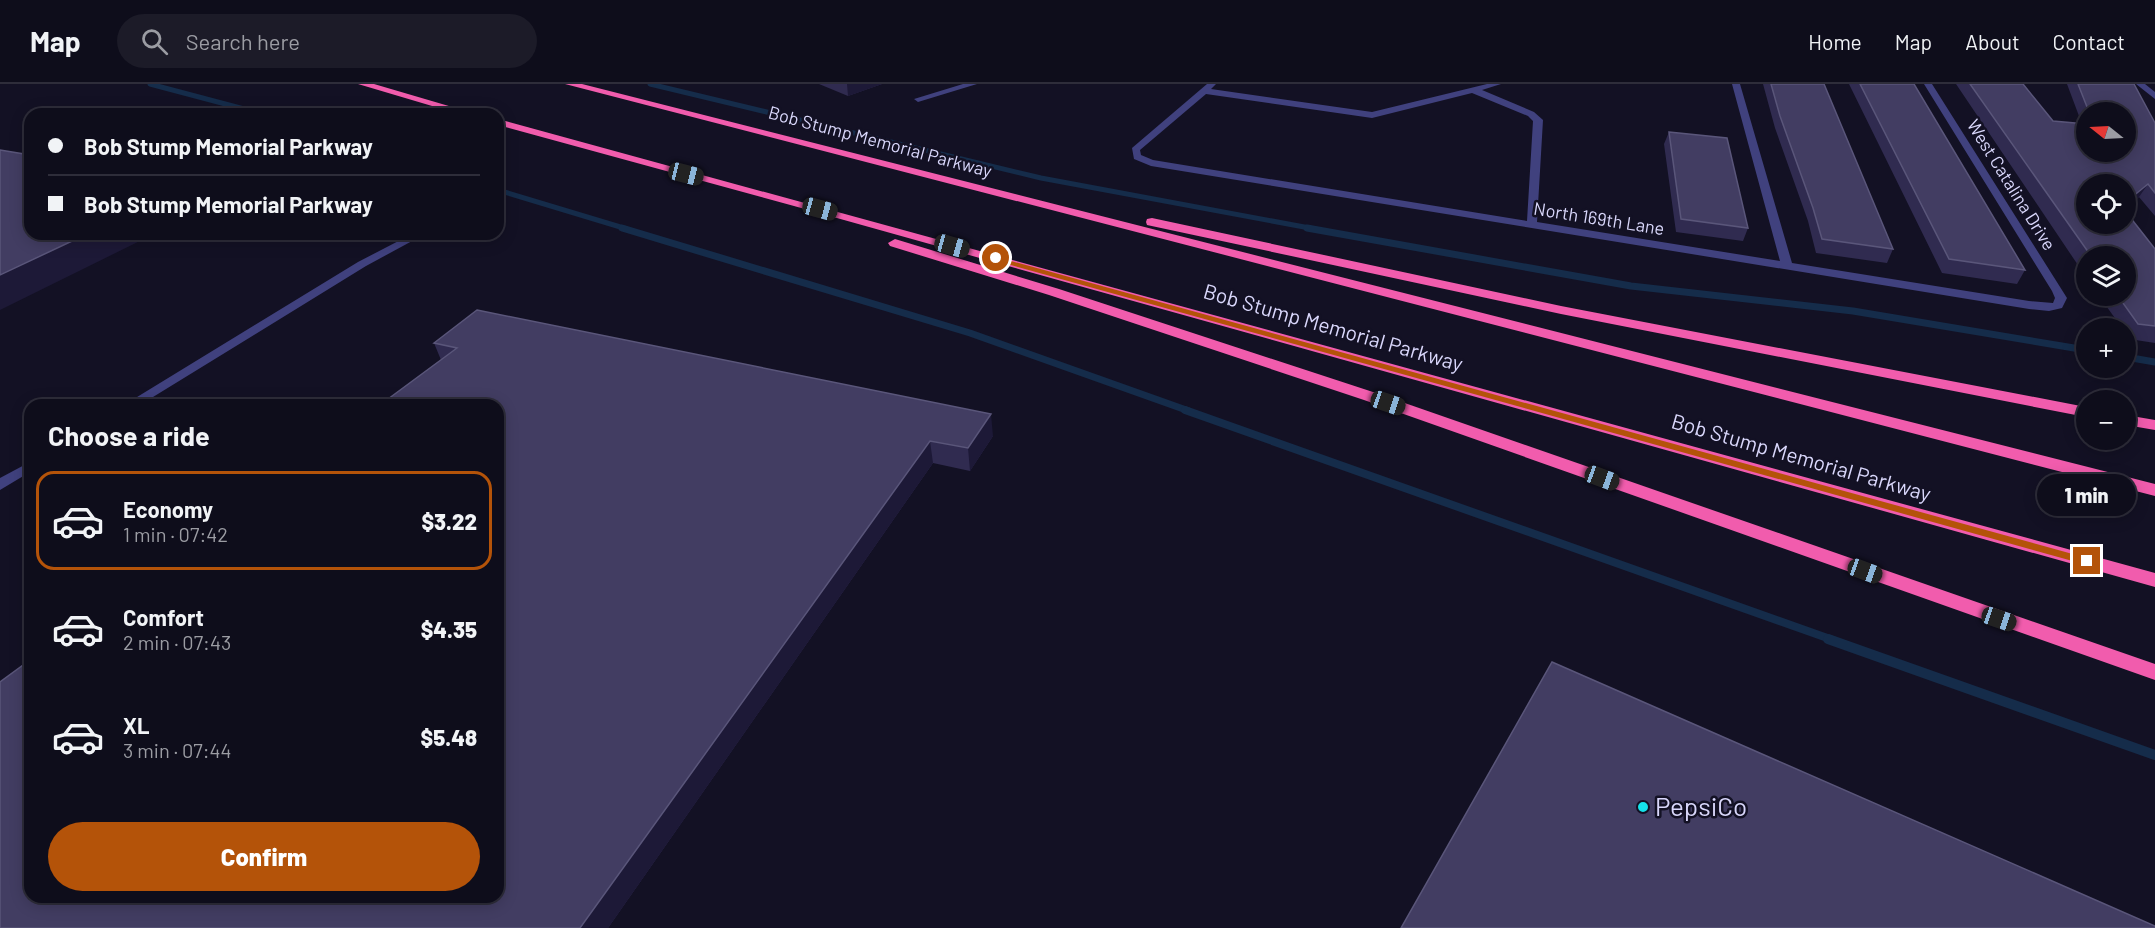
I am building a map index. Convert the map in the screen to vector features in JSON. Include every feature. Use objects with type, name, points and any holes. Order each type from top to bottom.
[{"type":"highway","points":[[363,84],[449,108]]},
{"type":"highway","name":"Bob Stump Memorial Parkway","points":[[570,84],[2155,490]]},
{"type":"highway","name":"Bob Stump Memorial Parkway","points":[[504,124],[810,206],[2155,580]]},
{"type":"highway","points":[[919,172],[1026,192],[1254,245],[1561,310],[2076,410]]},
{"type":"highway","points":[[686,174],[788,211],[1032,285],[1304,374],[2155,672]]},
{"type":"highway","points":[[2136,422],[2155,425]]},
{"type":"street","points":[[918,99],[973,84]]},
{"type":"street","points":[[1208,88],[1372,115],[1497,84]]},
{"type":"street","points":[[1736,84],[1786,266]]},
{"type":"street","name":"West Catalina Drive","points":[[1928,84],[2058,291],[2061,298],[2058,304]]},
{"type":"street","points":[[2140,84],[2155,96]]},
{"type":"street","name":"North 169th Lane","points":[[1208,88],[1138,147],[1135,153],[1137,157],[1151,163],[2029,305],[2049,307],[2058,304]]},
{"type":"street","points":[[1473,90],[1532,114],[1538,120],[1532,225]]},
{"type":"street","points":[[141,399],[362,264],[408,240]]},
{"type":"street","points":[[0,485],[24,470]]},
{"type":"building","points":[[1771,84],[1824,84],[1893,249],[1822,239]]},
{"type":"building","points":[[1860,84],[1914,84],[2025,270],[1949,259]]},
{"type":"building","points":[[1970,84],[2023,84],[2053,121],[2076,123],[2076,162],[2136,162],[2136,102],[2085,102],[2078,84],[2134,84],[2155,123],[2155,193],[2148,184],[2136,194],[2136,174],[2076,174],[2076,234],[2136,234],[2136,225],[2155,249],[2155,326],[2138,324],[2136,318],[2125,306],[2136,306],[2136,246],[2084,246]]},
{"type":"building","points":[[1669,132],[1727,138],[1748,228],[1681,219]]},
{"type":"building","points":[[0,150],[24,154],[24,240],[74,240],[0,275]]},
{"type":"building","points":[[477,310],[991,414],[968,448],[930,441],[580,928],[0,928],[0,682],[24,664],[24,903],[504,903],[504,399],[388,399],[457,348],[434,343]]},
{"type":"building","name":"PepsiCo","points":[[1552,662],[2155,926],[2155,928],[1401,928]]},
{"type":"waterway","points":[[150,84],[240,108]]},
{"type":"waterway","points":[[650,84],[1041,178],[1315,229]]},
{"type":"waterway","points":[[504,192],[627,229]]},
{"type":"waterway","points":[[622,228],[970,333],[1189,411]]},
{"type":"waterway","points":[[1307,228],[1631,286],[1853,311],[2076,348]]},
{"type":"waterway","points":[[2136,359],[2155,362]]},
{"type":"waterway","points":[[1185,410],[1833,640]]},
{"type":"waterway","points":[[1828,639],[2155,755]]},
{"type":"place","name":"PepsiCo","points":[[1643,807]]},
{"type":"route","points":[[996,258],[2087,561]]}]
